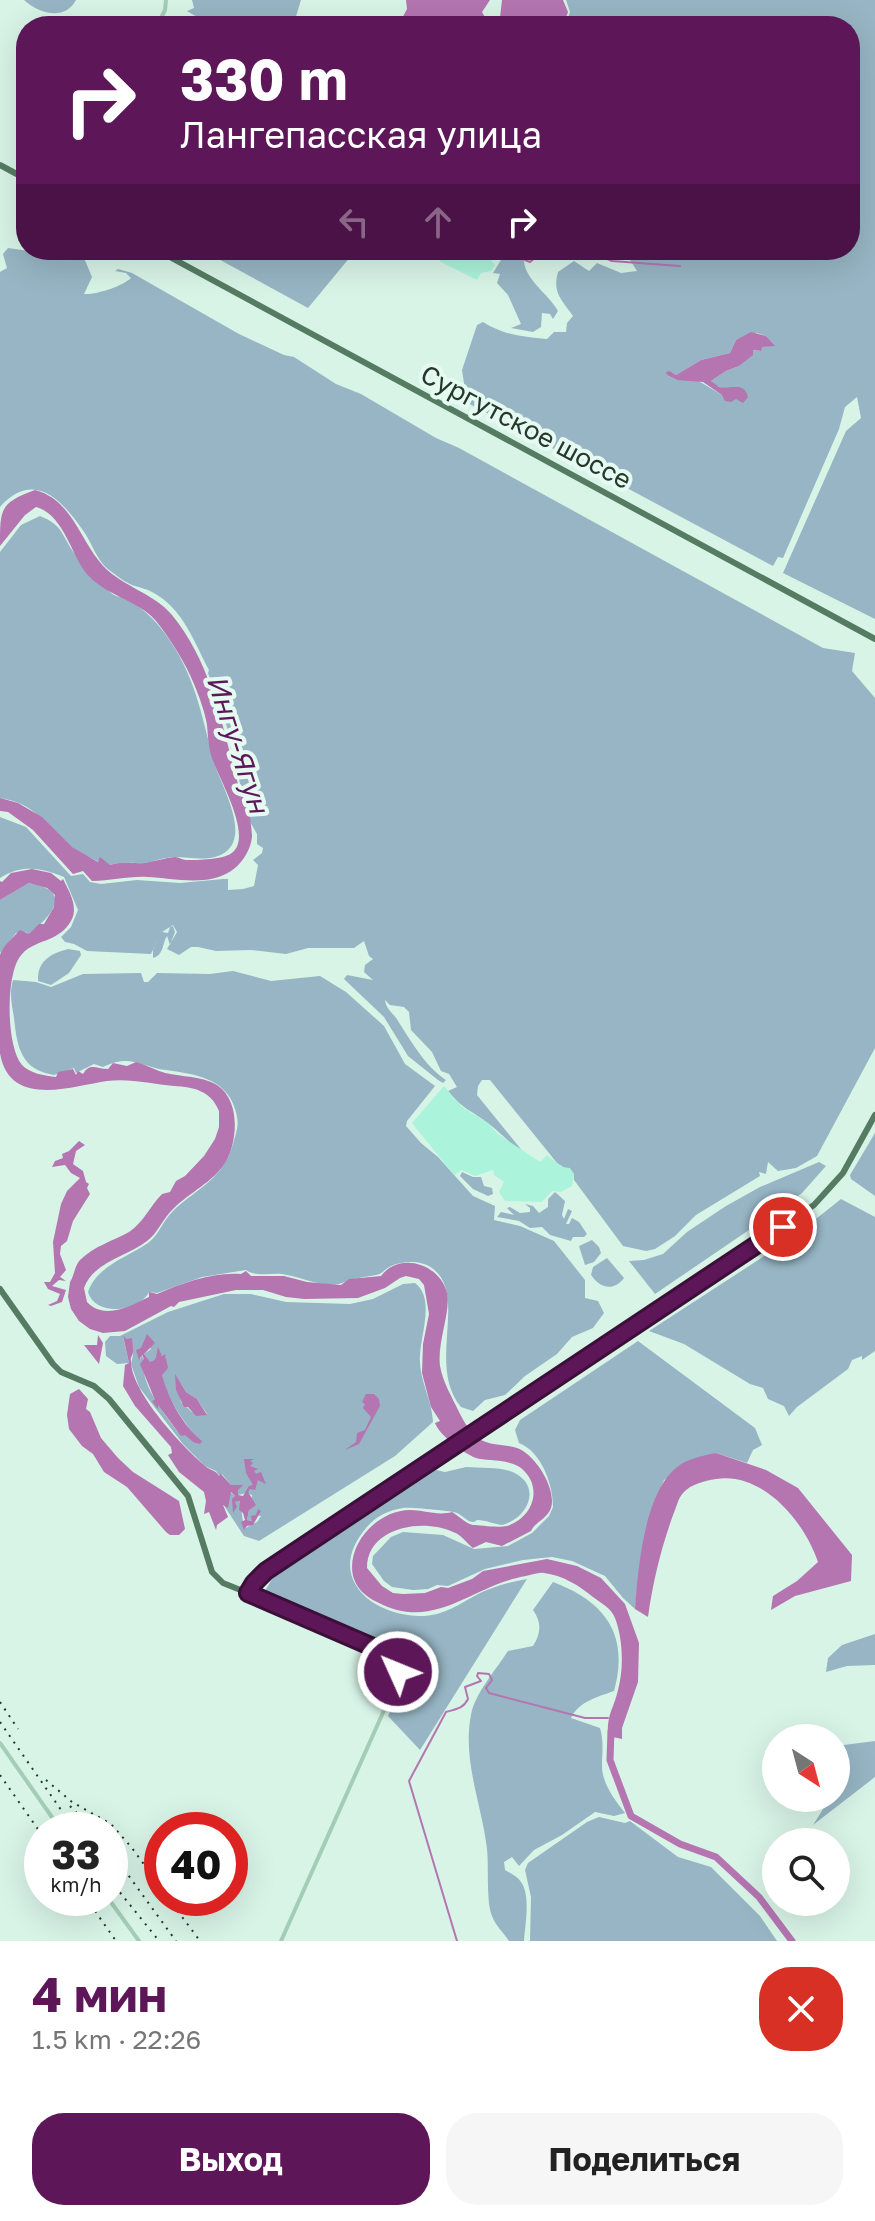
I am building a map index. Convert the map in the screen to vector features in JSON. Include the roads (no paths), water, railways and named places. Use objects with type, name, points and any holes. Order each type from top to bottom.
[{"type":"main road","name":"Сургутское шоссе","points":[[175,260],[875,639]]},
{"type":"main road","points":[[0,1289],[53,1364],[61,1372],[103,1393],[179,1482],[194,1511],[212,1572],[223,1583],[248,1593],[266,1571],[814,1205],[843,1173],[875,1115]]},
{"type":"street","points":[[248,1593],[382,1651],[392,1659],[398,1672],[394,1688],[281,1941]]},
{"type":"street","points":[[0,1743],[48,1812]]},
{"type":"street","points":[[121,1916],[139,1941]]},
{"type":"waterway","points":[[525,260],[532,260]]},
{"type":"waterway","points":[[610,260],[680,266]]},
{"type":"waterway","points":[[457,1941],[409,1781],[446,1712],[466,1702],[465,1687],[481,1681],[478,1673],[489,1674],[492,1680],[486,1688],[489,1693],[585,1718],[608,1718]]},
{"type":"waterway","name":"Ингу-Ягун","points":[[611,1731],[610,1760],[631,1816],[680,1844],[716,1857],[759,1897],[792,1941]]},
{"type":"railway","points":[[0,1702],[18,1729]]},
{"type":"railway","points":[[0,1722],[62,1812]]},
{"type":"railway","points":[[0,1775],[26,1812]]},
{"type":"railway","points":[[46,1780],[72,1802],[111,1824],[144,1864]]},
{"type":"railway","points":[[70,1806],[76,1812]]},
{"type":"railway","points":[[128,1875],[176,1941]]},
{"type":"railway","points":[[128,1902],[159,1941]]},
{"type":"railway","points":[[99,1916],[116,1941]]},
{"type":"railway","points":[[181,1916],[200,1941]]}]
